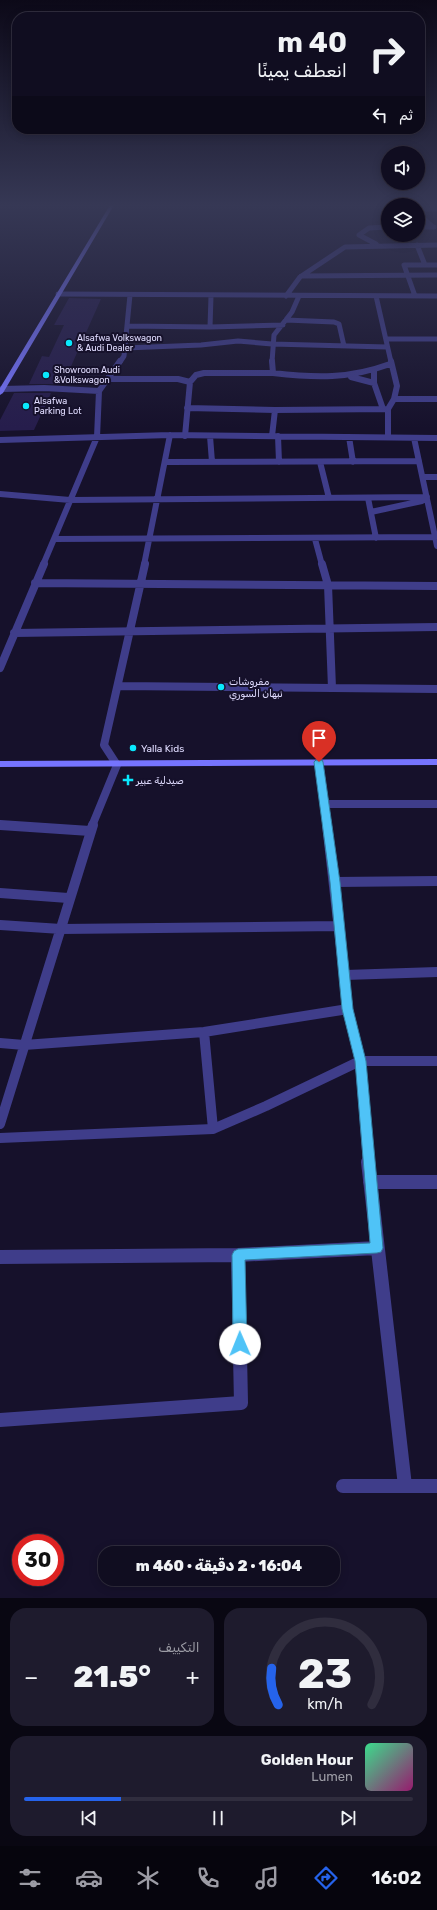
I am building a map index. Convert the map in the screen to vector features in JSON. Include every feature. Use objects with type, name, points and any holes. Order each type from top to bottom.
[{"type":"street","points":[[1,391],[67,280]]},
{"type":"street","points":[[286,296],[298,280]]},
{"type":"street","points":[[410,280],[415,296]]},
{"type":"street","points":[[58,294],[437,296]]},
{"type":"street","points":[[0,668],[97,437],[99,391],[124,356],[130,295]]},
{"type":"street","points":[[210,296],[210,327]]},
{"type":"street","points":[[273,373],[272,344],[274,335],[285,323],[299,296]]},
{"type":"street","points":[[187,408],[275,410],[385,409],[394,399],[397,386],[390,364],[376,296]]},
{"type":"street","points":[[128,326],[210,327],[334,322],[339,324],[344,346]]},
{"type":"street","points":[[386,339],[437,339]]},
{"type":"street","points":[[125,348],[201,345],[238,341],[272,344],[387,347]]},
{"type":"street","points":[[185,436],[190,382],[196,375],[204,373],[273,373],[326,378],[349,376],[374,371],[390,364]]},
{"type":"street","points":[[374,371],[374,383],[385,409],[388,437]]},
{"type":"street","points":[[349,376],[374,383]]},
{"type":"street","points":[[109,379],[178,379],[190,382]]},
{"type":"street","points":[[1,391],[44,388],[99,391]]},
{"type":"street","points":[[394,399],[437,399]]},
{"type":"street","points":[[275,410],[275,436],[279,462]]},
{"type":"street","points":[[117,765],[104,745],[150,539],[170,435]]},
{"type":"street","points":[[0,440],[170,435],[437,438]]},
{"type":"street","points":[[210,436],[212,462]]},
{"type":"street","points":[[349,436],[354,462]]},
{"type":"street","points":[[414,438],[427,499],[434,516],[437,546]]},
{"type":"street","points":[[166,462],[420,461]]},
{"type":"street","points":[[320,462],[329,498]]},
{"type":"street","points":[[423,477],[437,477]]},
{"type":"street","points":[[0,494],[70,500],[329,498],[427,499]]},
{"type":"street","points":[[368,498],[376,538]]},
{"type":"street","points":[[371,512],[427,499]]},
{"type":"street","points":[[54,539],[435,537]]},
{"type":"street","points":[[315,538],[328,586],[332,688]]},
{"type":"street","points":[[35,583],[437,586]]},
{"type":"street","points":[[14,633],[437,627]]},
{"type":"street","points":[[118,686],[437,689]]},
{"type":"street","points":[[319,762],[346,975],[348,1009],[360,1061],[370,1182],[405,1486]]},
{"type":"street","points":[[0,764],[117,765],[437,762]]},
{"type":"street","points":[[0,1124],[60,929],[68,898],[90,831],[117,765]]},
{"type":"street","points":[[324,804],[437,804]]},
{"type":"street","points":[[0,825],[90,831]]},
{"type":"street","points":[[335,882],[437,881]]},
{"type":"street","points":[[0,893],[68,898]]},
{"type":"street","points":[[0,925],[60,929],[339,926]]},
{"type":"street","points":[[346,975],[437,972]]},
{"type":"street","points":[[0,1043],[24,1045],[204,1032],[348,1009]]},
{"type":"street","points":[[204,1032],[213,1129]]},
{"type":"street","points":[[0,1138],[213,1129],[360,1061],[437,1061]]},
{"type":"street","points":[[370,1182],[437,1182]]},
{"type":"street","points":[[0,1257],[238,1255],[377,1248]]},
{"type":"street","points":[[0,1420],[241,1403],[238,1255]]},
{"type":"street","points":[[343,1486],[437,1486]]},
{"type":"building","points":[[69,298],[101,299],[64,382],[57,382],[56,384],[29,384],[42,356],[49,357],[64,325],[54,325]]},
{"type":"building","name":"Alsafwa Parking Lot","points":[[14,393],[51,393],[34,430],[0,431],[0,420]]},
{"type":"place","name":"Alsafwa Volkswagon & Audi Dealer","points":[[69,343]]},
{"type":"place","name":"Showroom Audi &Volkswagon","points":[[46,375]]},
{"type":"place","name":"Alsafwa Parking Lot","points":[[26,406]]},
{"type":"place","name":"مفروشات نبهان السوري","points":[[221,687]]},
{"type":"place","name":"Yalla Kids","points":[[133,748]]},
{"type":"place","name":"صيدلية عبير","points":[[128,780]]},
{"type":"route","points":[[240,1344],[238,1255],[377,1248],[360,1061],[348,1009],[346,975],[319,762]]}]
